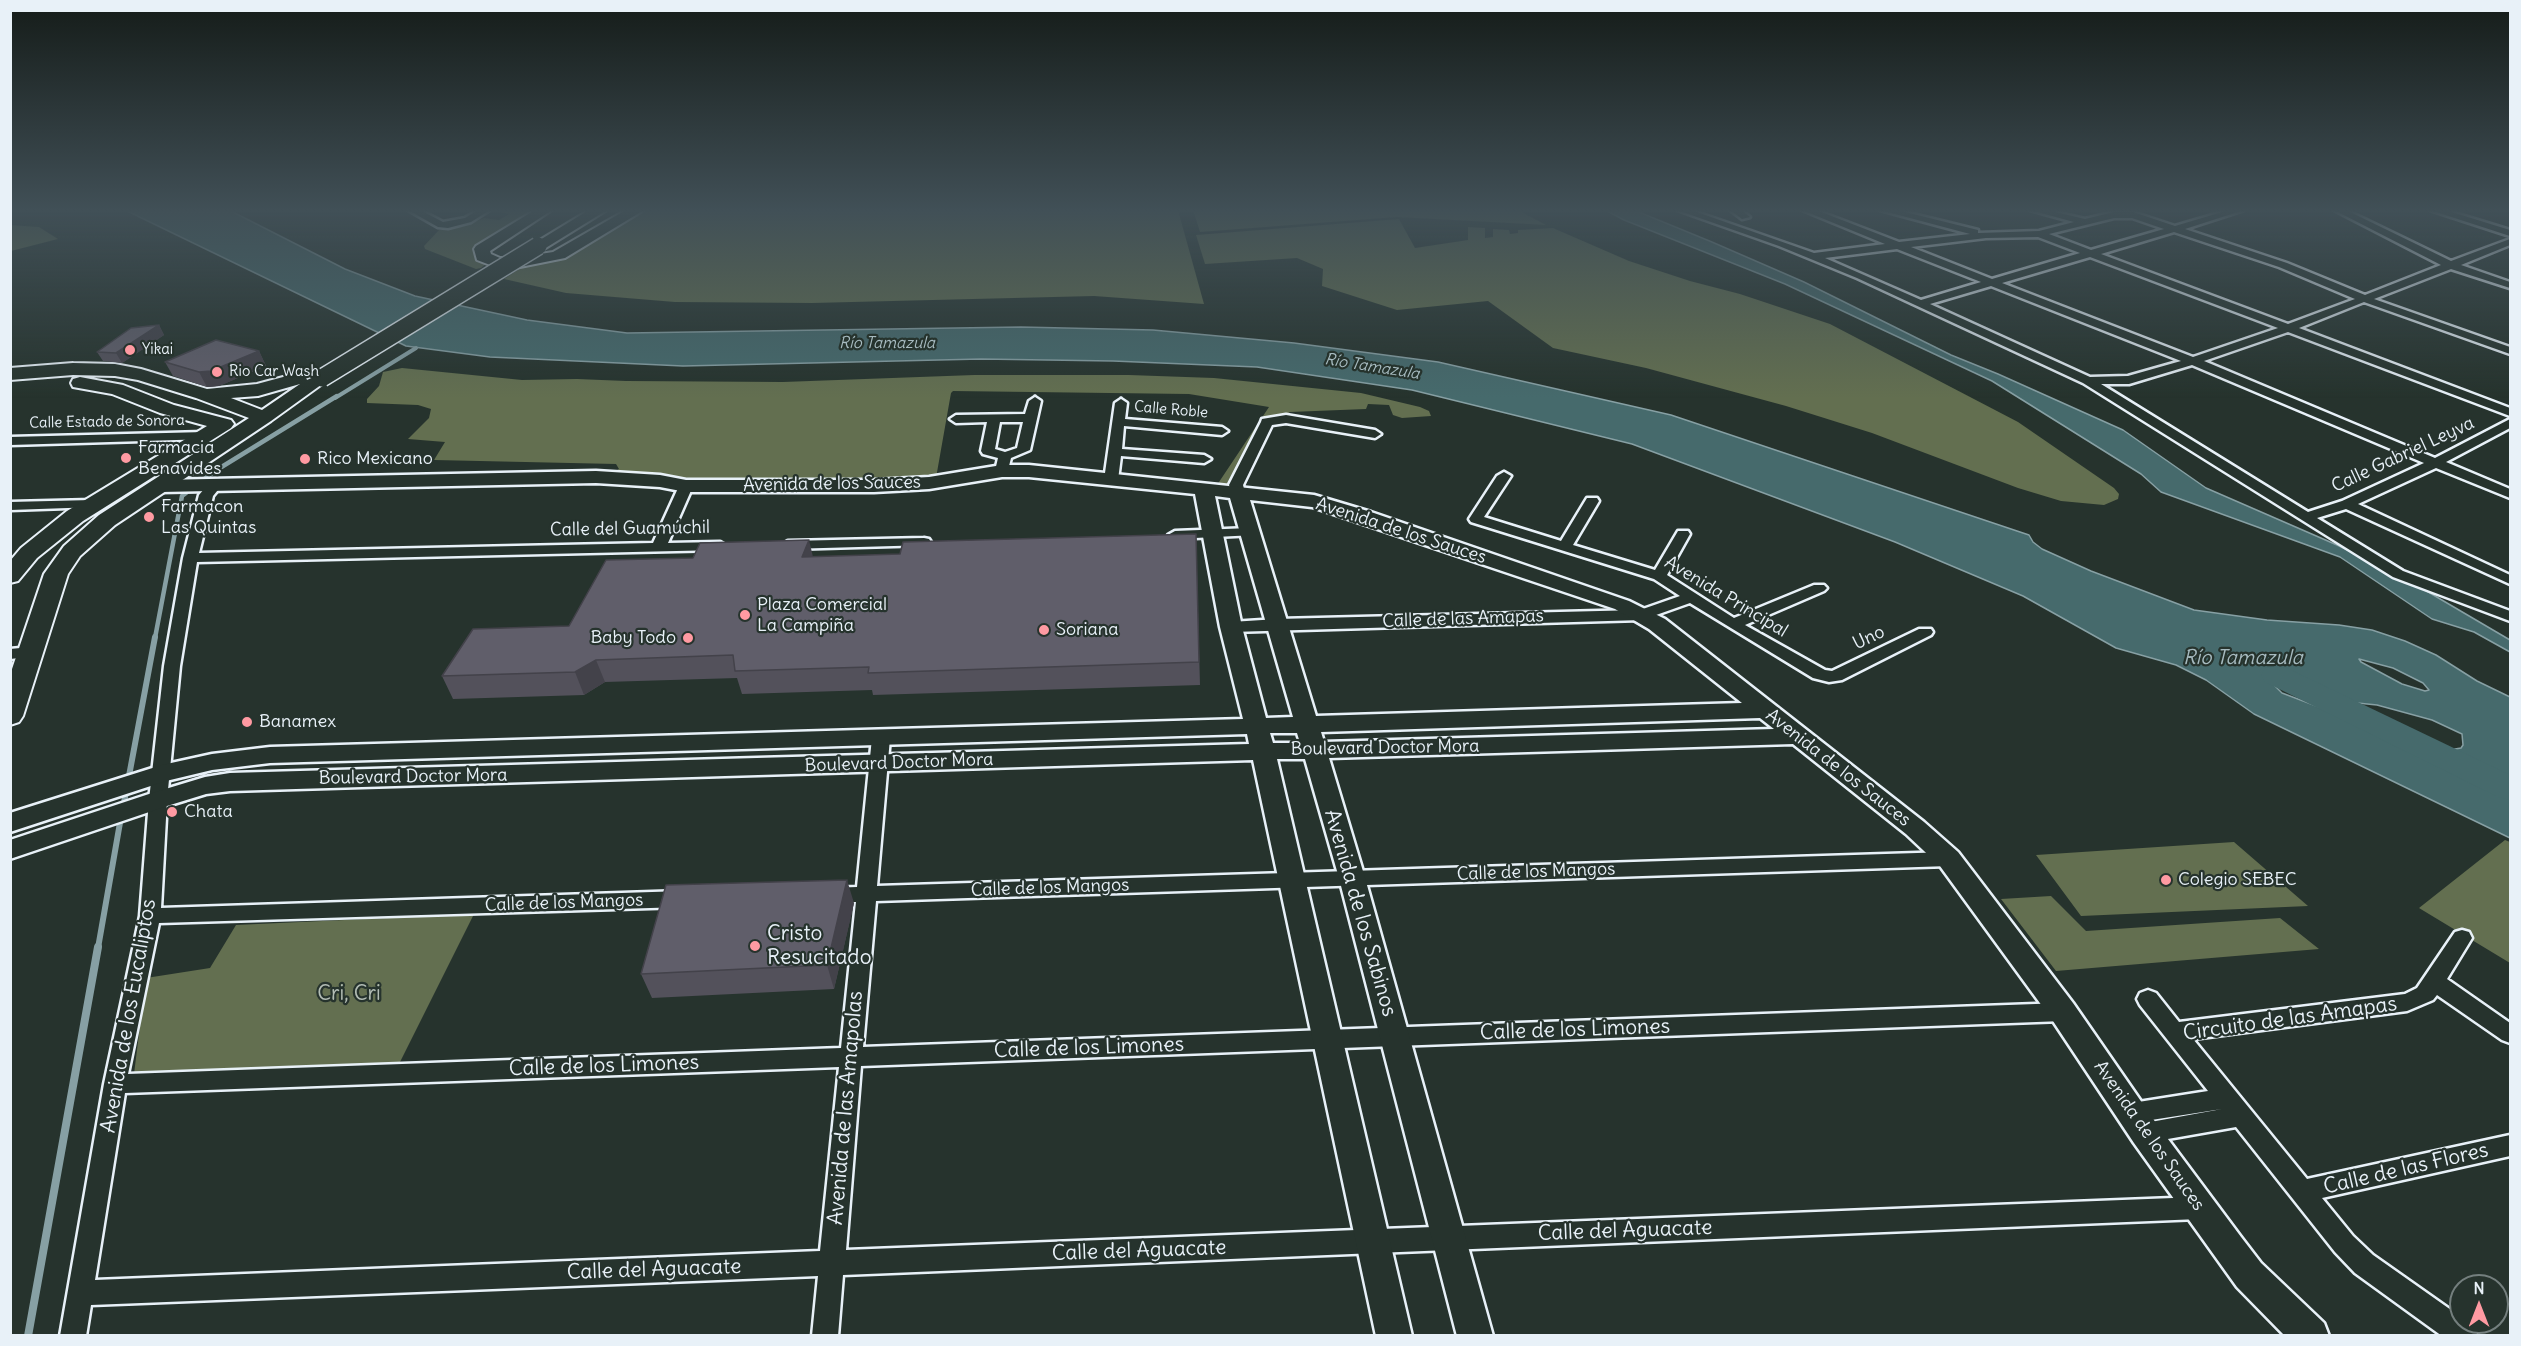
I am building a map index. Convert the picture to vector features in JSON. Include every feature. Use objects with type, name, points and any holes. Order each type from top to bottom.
[{"type":"main road","points":[[10,717],[21,653],[56,574],[63,562],[100,526],[170,485],[308,377],[483,273]]},
{"type":"main road","points":[[10,374],[73,369],[115,370],[141,375],[203,394],[252,419]]},
{"type":"main road","points":[[203,394],[258,390],[308,377]]},
{"type":"main road","points":[[10,387],[71,383],[96,384],[116,389],[167,409],[224,424]]},
{"type":"main road","points":[[10,576],[29,553],[92,504],[224,424],[252,419]]},
{"type":"street","points":[[1851,273],[2087,380],[2398,574],[2511,616]]},
{"type":"street","points":[[1971,273],[2193,361],[2511,494]]},
{"type":"street","points":[[1921,303],[2024,273]]},
{"type":"street","points":[[2144,273],[2511,412]]},
{"type":"street","points":[[2302,273],[2434,326],[2511,351]]},
{"type":"street","points":[[2087,380],[2129,380],[2193,361],[2289,328],[2431,273]]},
{"type":"street","points":[[2471,273],[2511,285]]},
{"type":"street","points":[[994,418],[988,451],[1003,463],[1023,450],[1035,401]]},
{"type":"street","points":[[1111,480],[1121,403]]},
{"type":"street","points":[[956,418],[1031,418]]},
{"type":"street","points":[[1238,493],[1236,485],[1267,422],[1286,419],[1375,434]]},
{"type":"street","name":"Calle Roble","points":[[1118,422],[1222,431]]},
{"type":"street","name":"Calle Gabriel Leyva","points":[[2308,516],[2348,504],[2435,463],[2511,423]]},
{"type":"street","name":"Calle Estado de Sonora","points":[[10,441],[205,436]]},
{"type":"street","points":[[1115,452],[1204,459]]},
{"type":"street","name":"Avenida de los Sauces","points":[[170,485],[596,477],[660,481],[686,486],[904,485],[1003,463],[1029,471],[1314,501],[1603,598],[1642,615],[1934,844],[1950,860],[2063,1012],[2199,1208],[2249,1275],[2311,1335]]},
{"type":"street","name":"Avenida Principal","points":[[1504,476],[1476,519],[1659,576],[1732,624],[1819,674],[1829,677]]},
{"type":"street","name":"Avenida de los Eucaliptos","points":[[74,1335],[115,1084],[150,916],[155,788],[172,666],[190,558],[206,495],[211,485]]},
{"type":"street","points":[[659,547],[686,486]]},
{"type":"street","points":[[1204,489],[1231,627],[1263,752],[1394,1335]]},
{"type":"street","name":"Avenida de los Sabinos","points":[[1238,493],[1352,878],[1475,1335]]},
{"type":"street","points":[[1566,546],[1592,501]]},
{"type":"street","points":[[10,506],[92,504]]},
{"type":"street","points":[[2348,504],[2511,580]]},
{"type":"street","points":[[1164,535],[1250,532]]},
{"type":"street","points":[[1659,576],[1683,534]]},
{"type":"street","points":[[778,545],[944,541]]},
{"type":"street","name":"Calle del Guamúchil","points":[[190,558],[730,546]]},
{"type":"street","points":[[1732,624],[1819,588]]},
{"type":"street","name":"Calle de las Amapas","points":[[1231,627],[1642,615],[1692,597]]},
{"type":"street","name":"Uno","points":[[1829,677],[1925,632]]},
{"type":"street","name":"Boulevard Doctor Mora","points":[[10,850],[106,818],[155,788],[212,762],[270,754],[881,738],[1765,710]]},
{"type":"street","name":"Boulevard Doctor Mora","points":[[10,823],[112,789],[205,786],[251,781],[1798,736]]},
{"type":"street","name":"Avenida de las Amapolas","points":[[825,1335],[881,738]]},
{"type":"street","name":"Calle de los Mangos","points":[[809,895],[1950,860]]},
{"type":"street","name":"Calle de los Mangos","points":[[150,916],[706,898]]},
{"type":"street","points":[[2462,938],[2441,967],[2435,982],[2511,1034]]},
{"type":"street","name":"Circuito de las Amapas","points":[[2173,1032],[2382,1007],[2425,994],[2435,982]]},
{"type":"street","points":[[2148,999],[2173,1032]]},
{"type":"street","name":"Calle de los Limones","points":[[115,1084],[2063,1012]]},
{"type":"street","name":"Circuito de las Amapas","points":[[2173,1032],[2344,1244],[2364,1264],[2465,1335]]},
{"type":"street","points":[[2139,1123],[2226,1098]]},
{"type":"street","points":[[2139,1123],[2241,1116]]},
{"type":"street","name":"Calle de las Flores","points":[[2301,1192],[2511,1145]]},
{"type":"street","name":"Calle del Aguacate","points":[[80,1293],[2199,1208]]},
{"type":"green space","points":[[514,273],[1195,273],[1204,304],[1094,296],[812,303],[675,302],[566,293],[504,279]]},
{"type":"green space","points":[[1323,273],[1665,273],[1740,294],[1830,324],[2018,422],[2114,488],[2119,494],[2118,499],[2104,505],[2061,501],[2018,488],[1872,433],[1786,406],[1646,368],[1553,348],[1488,301],[1397,310],[1322,286]]},
{"type":"green space","points":[[402,368],[522,380],[783,382],[974,375],[1129,375],[1214,378],[1361,393],[1420,407],[1429,411],[1431,416],[1402,418],[1393,415],[1389,405],[1368,404],[1366,409],[1290,412],[1274,422],[1231,486],[1217,485],[1269,407],[1189,394],[953,391],[936,478],[704,483],[658,473],[614,472],[619,469],[616,464],[434,460],[445,442],[408,439],[429,418],[431,409],[418,405],[367,403],[367,399],[379,386],[383,372]]},
{"type":"green space","points":[[2505,840],[2510,842],[2510,963],[2419,908]]},
{"type":"green space","name":"Colegio SEBEC","points":[[2234,842],[2308,906],[2081,916],[2036,855]]},
{"type":"green space","name":"Colegio SEBEC","points":[[2051,896],[2086,931],[2280,918],[2319,949],[2056,971],[2001,899]]},
{"type":"green space","name":"Cri, Cri","points":[[474,914],[398,1066],[134,1074],[146,978],[210,968],[236,925]]},
{"type":"water","name":"Río Tamazula","points":[[255,273],[355,273],[415,296],[527,320],[627,333],[1021,327],[1153,330],[1294,343],[1438,362],[1671,415],[2029,535],[2033,542],[2042,549],[2091,571],[2194,610],[2372,630],[2436,655],[2477,681],[2510,697],[2510,838],[2254,714],[2206,680],[2176,665],[2116,648],[2023,596],[1895,542],[1632,444],[1412,390],[1257,367],[1113,361],[981,359],[683,366],[490,357],[406,346]],"holes":[[[2359,659],[2393,668],[2423,683],[2429,690],[2425,691],[2402,684]],[[2274,685],[2314,694],[2347,707],[2357,703],[2377,705],[2432,720],[2462,734],[2463,745],[2461,748],[2443,751],[2418,751],[2327,710],[2282,693]]]},
{"type":"water","points":[[1757,273],[1783,273],[1951,355],[2123,430],[2206,488],[2337,545],[2401,576],[2510,640],[2510,652],[2474,632],[2432,619],[2340,557],[2161,492],[2141,474],[1992,381]]},
{"type":"building","points":[[159,325],[116,353],[97,352],[131,328]]},
{"type":"building","points":[[216,340],[259,351],[211,371],[199,372],[165,362]]},
{"type":"building","points":[[1196,534],[1199,662],[868,673],[869,667],[735,671],[733,655],[596,660],[575,672],[442,676],[473,629],[569,626],[606,560],[693,558],[700,543],[809,540],[802,557],[900,554],[903,542]]},
{"type":"building","name":"Cristo Resucitado","points":[[847,880],[827,965],[641,974],[666,885]]},
{"type":"waterway","points":[[335,398],[416,348]]},
{"type":"waterway","points":[[155,638],[182,496],[215,471],[337,396]]},
{"type":"waterway","points":[[123,808],[155,637]]},
{"type":"waterway","name":"Río Tamazula","points":[[2276,675],[2510,789]]},
{"type":"waterway","points":[[98,948],[121,817]]},
{"type":"waterway","points":[[28,1336],[98,947]]},
{"type":"place","name":"Yikai","points":[[130,350]]},
{"type":"place","name":"Rio Car Wash","points":[[217,372]]},
{"type":"place","name":"Farmacia Benavides","points":[[126,458]]},
{"type":"place","name":"Rico Mexicano","points":[[305,459]]},
{"type":"place","name":"Farmacon Las Quintas","points":[[149,517]]},
{"type":"place","name":"Plaza Comercial La Campiña","points":[[745,615]]},
{"type":"place","name":"Soriana","points":[[1044,630]]},
{"type":"place","name":"Baby Todo","points":[[688,638]]},
{"type":"place","name":"Banamex","points":[[247,722]]},
{"type":"place","name":"Chata","points":[[172,812]]},
{"type":"place","name":"Colegio SEBEC","points":[[2166,880]]},
{"type":"place","name":"Cristo Resucitado","points":[[755,946]]}]
